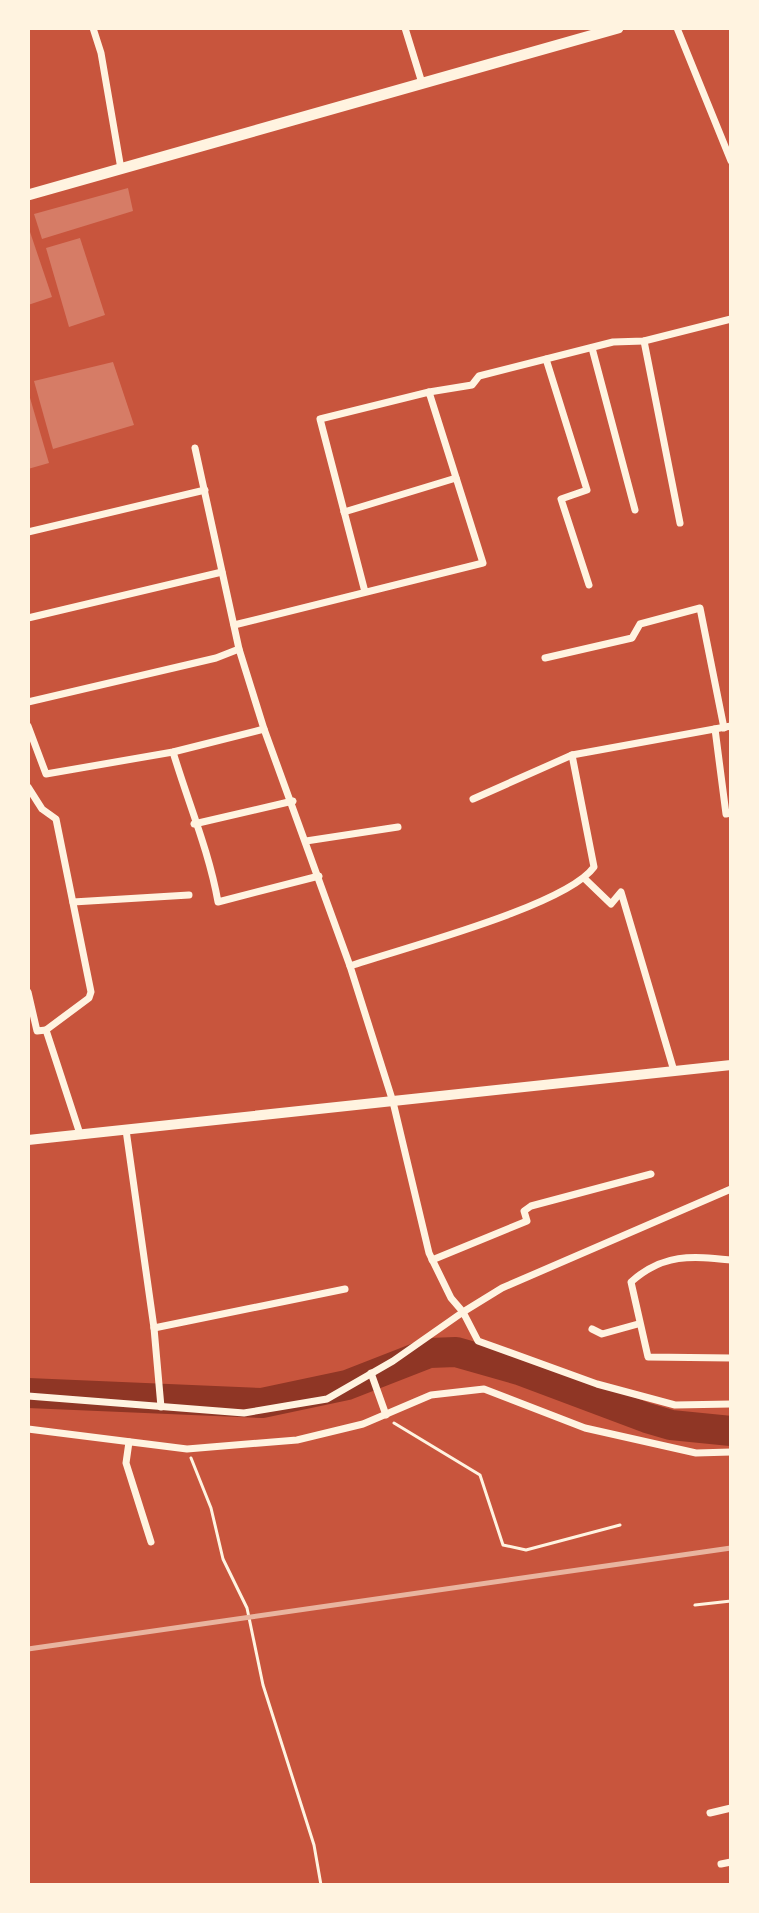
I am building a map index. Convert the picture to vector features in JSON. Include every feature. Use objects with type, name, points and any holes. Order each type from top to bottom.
[{"type":"highway","points":[[28,195],[618,28]]},
{"type":"main road","points":[[28,1140],[731,1065]]},
{"type":"street","points":[[93,28],[101,53],[121,169]]},
{"type":"street","points":[[405,28],[422,83]]},
{"type":"street","points":[[677,28],[731,161]]},
{"type":"street","points":[[365,592],[320,419],[429,392],[472,385],[479,376],[613,342],[644,341],[731,319]]},
{"type":"street","points":[[644,341],[680,523]]},
{"type":"street","points":[[592,348],[635,510]]},
{"type":"street","points":[[546,359],[587,490],[561,499],[589,585]]},
{"type":"street","points":[[234,625],[483,563],[429,392]]},
{"type":"street","points":[[195,448],[239,649],[264,729],[293,801],[350,966],[393,1102],[412,1192],[432,1260],[451,1298],[463,1312],[478,1341],[597,1384],[675,1405],[731,1404]]},
{"type":"street","points":[[344,512],[456,478]]},
{"type":"street","points":[[28,532],[205,490]]},
{"type":"street","points":[[28,618],[222,572]]},
{"type":"street","points":[[473,799],[572,755],[728,727],[700,608],[640,624],[632,638],[545,658]]},
{"type":"street","points":[[28,702],[216,658],[239,649]]},
{"type":"street","points":[[28,726],[46,774],[173,752],[264,729]]},
{"type":"street","points":[[715,729],[726,814],[731,813]]},
{"type":"street","points":[[173,752],[194,824],[211,861],[218,902],[319,876]]},
{"type":"street","points":[[350,966],[552,898],[585,879],[594,867],[572,755]]},
{"type":"street","points":[[28,787],[42,809],[56,819],[91,992],[89,998],[46,1030],[37,1031],[28,992]]},
{"type":"street","points":[[194,824],[293,801]]},
{"type":"street","points":[[306,841],[398,827]]},
{"type":"street","points":[[585,879],[611,904],[621,892],[674,1071]]},
{"type":"street","points":[[73,902],[189,895]]},
{"type":"street","points":[[46,1030],[80,1134]]},
{"type":"street","points":[[126,1130],[154,1328],[161,1407]]},
{"type":"street","points":[[432,1260],[527,1221],[524,1211],[531,1206],[651,1174]]},
{"type":"street","points":[[28,1396],[244,1413],[327,1399],[502,1288],[731,1189]]},
{"type":"street","points":[[731,1260],[685,1255],[640,1273],[631,1282],[638,1324],[648,1357],[731,1358]]},
{"type":"street","points":[[154,1328],[345,1289]]},
{"type":"street","points":[[592,1329],[602,1334],[638,1324]]},
{"type":"street","points":[[371,1373],[386,1415]]},
{"type":"street","points":[[28,1429],[187,1449],[297,1440],[386,1415],[431,1395],[484,1389],[585,1428],[696,1453],[731,1452]]},
{"type":"street","points":[[129,1442],[126,1463],[151,1542]]},
{"type":"street","points":[[710,1813],[731,1808]]},
{"type":"street","points":[[721,1864],[731,1862]]},
{"type":"path","points":[[386,1415],[404,1432],[458,1458],[480,1475],[503,1545],[526,1550],[620,1525]]},
{"type":"path","points":[[187,1449],[211,1508],[223,1559],[247,1608],[263,1685],[314,1845],[321,1885]]},
{"type":"path","points":[[695,1605],[731,1601]]},
{"type":"building","points":[[128,188],[133,211],[42,239],[34,214]]},
{"type":"building","points":[[28,226],[52,297],[28,305]]},
{"type":"building","points":[[80,238],[105,315],[69,327],[46,248]]},
{"type":"building","points":[[113,362],[134,425],[53,449],[34,381]]},
{"type":"building","points":[[28,391],[49,463],[28,469]]},
{"type":"waterway","points":[[28,1393],[262,1403],[347,1385],[429,1353],[456,1352],[519,1370],[671,1425],[731,1431]]},
{"type":"railway","points":[[28,1649],[731,1548]]}]
